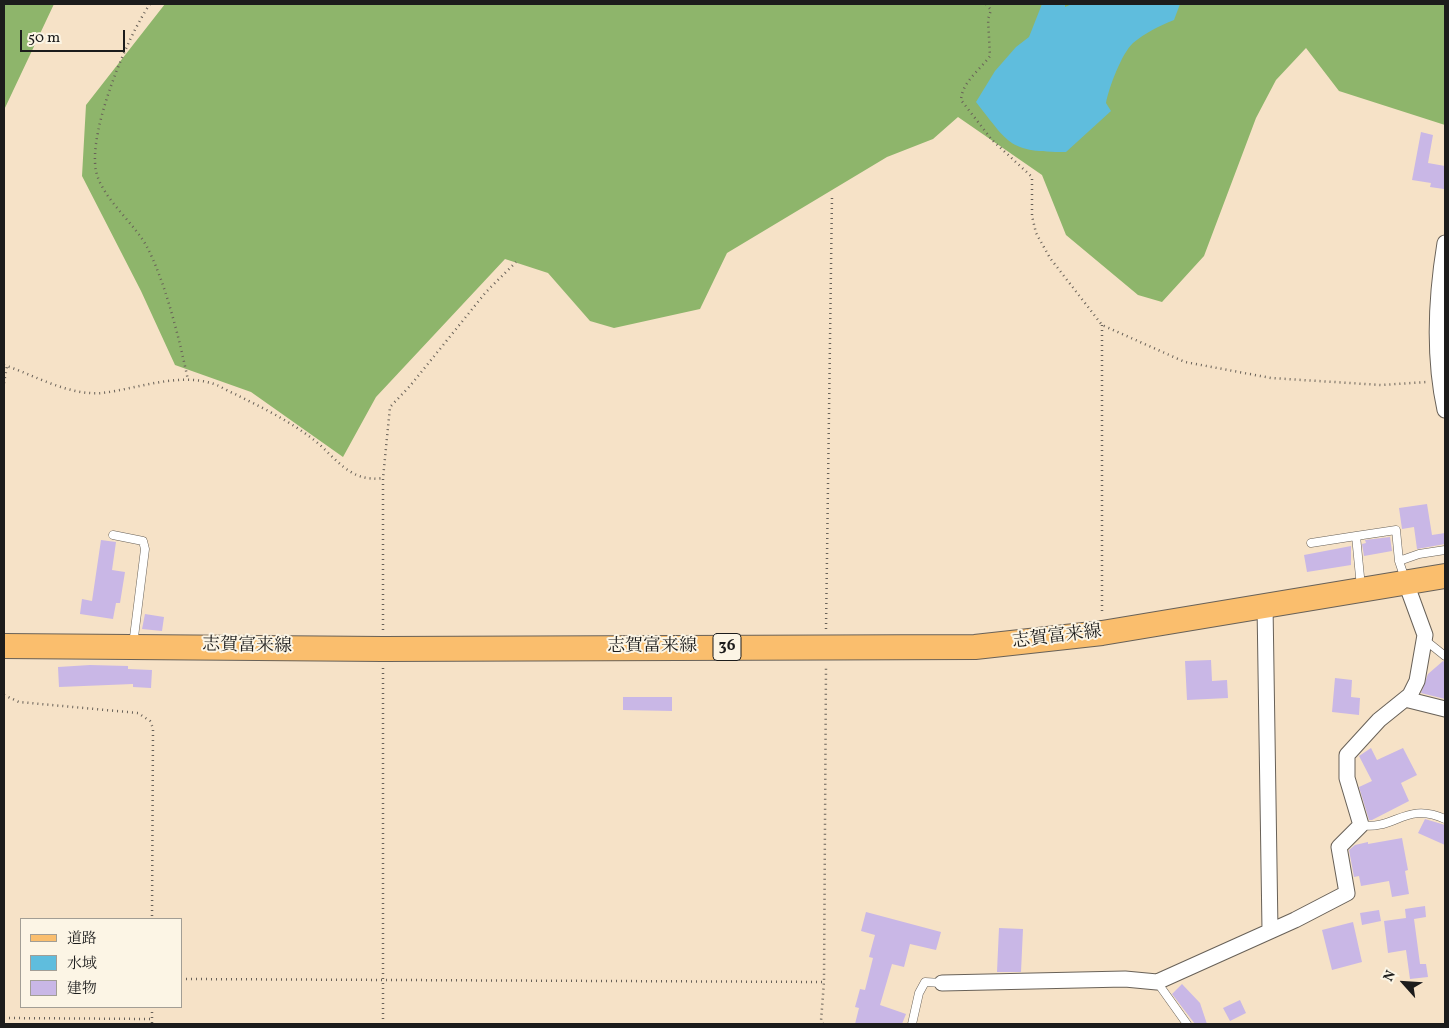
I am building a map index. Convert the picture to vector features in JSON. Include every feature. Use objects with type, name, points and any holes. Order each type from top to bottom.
[{"type":"main road","name":"志賀富来線","points":[[4,646],[383,649],[975,647],[1102,633],[1362,590],[1403,572],[1445,576]]},
{"type":"street","points":[[1445,243],[1439,279],[1437,330],[1439,381],[1445,410]]},
{"type":"street","points":[[942,983],[1125,979],[1157,982],[1348,893],[1339,847],[1361,825],[1347,778],[1347,755],[1379,720],[1405,699],[1417,682],[1425,635],[1403,572]]},
{"type":"street","points":[[1265,605],[1270,930]]},
{"type":"street","points":[[1405,699],[1445,709]]},
{"type":"lane","points":[[1311,543],[1396,530],[1403,572]]},
{"type":"lane","points":[[113,535],[143,541],[145,548],[133,646]]},
{"type":"lane","points":[[1356,536],[1362,590]]},
{"type":"lane","points":[[1403,572],[1419,554],[1445,550]]},
{"type":"lane","points":[[1424,640],[1445,656]]},
{"type":"lane","points":[[1361,825],[1375,828],[1402,815],[1418,812],[1435,814],[1445,819]]},
{"type":"lane","points":[[912,1024],[918,993],[925,982],[942,983]]},
{"type":"lane","points":[[1157,982],[1187,1024]]},
{"type":"path","points":[[150,4],[136,24],[103,113],[95,153],[96,171],[102,184],[150,254],[175,331],[188,380]]},
{"type":"path","points":[[986,4],[990,10],[988,19],[990,56],[966,83],[961,100],[992,140],[1032,177],[1032,216],[1036,233],[1050,258],[1102,325],[1184,362],[1271,378],[1380,385],[1439,381]]},
{"type":"path","points":[[823,1024],[821,1021],[824,982],[832,196]]},
{"type":"path","points":[[383,1024],[383,478],[390,407],[410,386],[486,292],[516,262]]},
{"type":"path","points":[[1102,325],[1102,633]]},
{"type":"path","points":[[4,383],[5,365],[78,392],[101,393],[188,380],[211,383],[268,411],[314,440],[339,466],[359,476],[375,479],[383,478]]},
{"type":"path","points":[[4,695],[19,702],[138,713],[150,721],[153,728],[152,918]]},
{"type":"path","points":[[182,979],[824,982]]},
{"type":"path","points":[[152,1008],[152,1024]]},
{"type":"path","points":[[4,1018],[152,1019]]},
{"type":"green space","points":[[4,4],[54,4],[4,110]]},
{"type":"green space","points":[[165,4],[1445,4],[1445,125],[1339,91],[1306,48],[1276,80],[1256,118],[1204,256],[1162,302],[1138,295],[1066,235],[1042,175],[958,117],[933,139],[887,157],[727,253],[700,309],[614,328],[590,321],[548,273],[505,259],[376,397],[343,457],[251,392],[175,365],[141,291],[82,176],[86,105]]},
{"type":"water","points":[[1042,4],[1065,4],[1065,7],[1072,4],[1180,4],[1174,20],[1147,33],[1129,48],[1113,80],[1106,103],[1111,111],[1066,152],[1047,152],[1021,148],[1012,143],[996,128],[976,102],[995,71],[1016,47],[1029,37]]},
{"type":"building","points":[[1421,132],[1433,135],[1428,163],[1445,166],[1444,189],[1430,187],[1431,183],[1412,180]]},
{"type":"building","points":[[1427,504],[1432,535],[1445,533],[1445,544],[1417,549],[1414,527],[1402,529],[1399,508]]},
{"type":"building","points":[[1390,537],[1392,551],[1364,556],[1362,544],[1366,543],[1365,540]]},
{"type":"building","points":[[101,540],[116,542],[112,570],[125,572],[120,603],[116,603],[113,619],[80,614],[82,599],[92,601]]},
{"type":"building","points":[[1351,546],[1351,565],[1307,572],[1304,555]]},
{"type":"building","points":[[145,614],[164,617],[162,631],[142,629]]},
{"type":"building","points":[[1211,660],[1212,681],[1227,680],[1228,698],[1187,700],[1185,661]]},
{"type":"building","points":[[1443,661],[1445,662],[1445,699],[1421,693],[1428,674]]},
{"type":"building","points":[[90,665],[128,666],[128,669],[152,670],[151,688],[133,687],[133,684],[59,687],[58,667]]},
{"type":"building","points":[[1335,678],[1352,680],[1351,697],[1360,698],[1359,715],[1332,712]]},
{"type":"building","points":[[623,697],[672,697],[672,711],[623,710]]},
{"type":"building","points":[[1371,748],[1377,760],[1403,748],[1417,775],[1401,783],[1409,801],[1369,820],[1359,787],[1372,781],[1359,756]]},
{"type":"building","points":[[1425,819],[1445,825],[1445,845],[1418,833]]},
{"type":"building","points":[[1402,838],[1408,870],[1405,871],[1409,894],[1392,897],[1389,881],[1361,886],[1359,876],[1354,877],[1349,850],[1355,845],[1368,842],[1368,844]]},
{"type":"building","points":[[1425,906],[1426,917],[1414,919],[1420,964],[1426,964],[1428,977],[1410,979],[1406,950],[1388,953],[1384,921],[1406,918],[1405,909]]},
{"type":"building","points":[[1379,910],[1381,921],[1362,925],[1360,913]]},
{"type":"building","points":[[866,912],[941,932],[936,950],[910,944],[904,967],[892,964],[880,1005],[906,1014],[902,1024],[855,1024],[859,1008],[855,1007],[860,989],[865,990],[873,958],[869,957],[875,935],[861,931]]},
{"type":"building","points":[[1353,922],[1362,962],[1332,970],[1322,930]]},
{"type":"building","points":[[999,928],[1023,929],[1021,972],[997,972]]},
{"type":"building","points":[[1182,984],[1200,1003],[1207,1024],[1195,1024],[1172,994]]},
{"type":"building","points":[[1240,1000],[1246,1013],[1230,1021],[1223,1008]]}]
